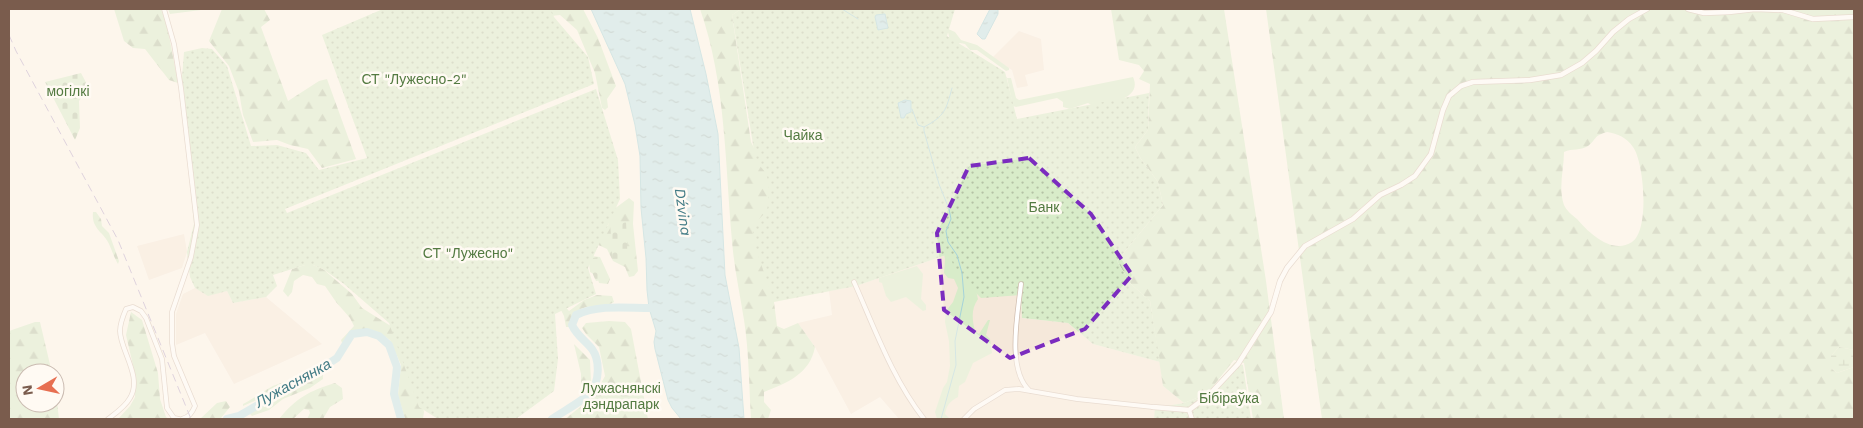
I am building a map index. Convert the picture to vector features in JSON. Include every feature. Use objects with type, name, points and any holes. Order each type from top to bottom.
[{"type":"street","points":[[108,419],[132,397],[134,388],[131,365],[120,332],[122,318],[126,309],[133,307],[141,311],[162,359],[167,408],[174,418],[180,419],[186,418],[193,412],[194,406],[174,356],[171,327],[172,312],[191,256],[197,225],[181,88],[174,44],[164,9]]},
{"type":"street","points":[[964,419],[974,409],[1005,390],[1019,389],[1189,410],[1209,396],[1238,364],[1270,312],[1280,281],[1287,268],[1306,246],[1353,218],[1380,195],[1415,176],[1431,154],[1442,110],[1450,96],[1461,86],[1473,82],[1530,80],[1561,74],[1582,63],[1613,32],[1629,19],[1647,9]]},
{"type":"street","points":[[1688,9],[1704,13],[1755,9],[1783,10],[1813,19],[1854,17]]},
{"type":"street","points":[[854,282],[879,342],[896,376],[909,399],[924,419]]},
{"type":"street","points":[[1021,284],[1016,334],[1016,356],[1024,386],[1032,392]]},
{"type":"street","points":[[1189,410],[1192,419]]},
{"type":"highlighted area","points":[[1029,158],[1091,214],[1132,275],[1085,329],[1010,358],[944,310],[937,233],[969,166]]},
{"type":"shaded area","points":[[1019,31],[1041,39],[1044,70],[1025,75],[1028,86],[1017,88],[1012,70],[992,58]]},
{"type":"shaded area","points":[[184,234],[187,252],[182,268],[149,280],[137,246]]},
{"type":"shaded area","points":[[949,254],[1021,295],[1022,318],[1068,323],[1093,344],[1160,362],[1163,386],[1184,403],[1156,408],[1154,419],[899,419],[880,397],[851,414],[815,347],[798,323],[832,315],[829,291],[856,286]]},
{"type":"shaded area","points":[[195,288],[208,295],[227,291],[233,303],[266,297],[322,344],[234,384],[205,333],[176,345],[176,314],[183,294]]},
{"type":"green space","points":[[114,9],[161,9],[167,25],[178,83],[169,80],[145,49],[133,48],[124,41]]},
{"type":"green space","points":[[168,9],[209,9],[170,14]]},
{"type":"green space","points":[[222,9],[264,9],[270,20],[261,27],[288,101],[319,81],[327,79],[356,159],[322,168],[308,149],[277,140],[253,142],[243,115],[239,92],[229,66],[209,41]]},
{"type":"green space","points":[[383,9],[551,9],[554,17],[588,57],[594,84],[285,209],[287,213],[596,89],[618,160],[620,199],[588,268],[596,294],[555,314],[558,359],[554,391],[516,419],[438,419],[419,407],[389,323],[344,284],[323,269],[313,265],[305,265],[273,275],[277,286],[266,297],[233,303],[227,291],[208,296],[195,288],[190,277],[187,252],[194,224],[181,90],[184,52],[202,48],[212,49],[227,66],[251,146],[277,145],[306,153],[319,170],[367,158],[322,35]]},
{"type":"green space","points":[[538,9],[583,9],[598,38],[616,86],[607,99],[608,107],[605,110],[602,108],[595,73],[577,30],[560,15],[551,16]]},
{"type":"green space","points":[[700,9],[741,9],[732,15],[751,142],[761,162],[772,162],[774,302],[777,326],[784,329],[798,323],[815,347],[803,371],[789,381],[764,392],[764,402],[771,410],[768,419],[751,419],[747,344],[733,251],[720,95],[709,37]]},
{"type":"green space","name":"Банк","points":[[741,9],[955,9],[947,36],[1005,72],[1017,119],[1149,93],[1148,130],[1135,147],[1141,159],[1158,182],[1163,205],[1117,261],[1131,284],[1150,301],[1160,362],[1093,344],[1068,323],[1022,318],[1021,295],[981,298],[957,274],[949,254],[856,286],[774,302],[756,249],[752,226],[767,211],[769,184],[765,173],[756,163],[732,15]]},
{"type":"green space","points":[[1111,9],[1224,9],[1266,281],[1284,419],[1253,419],[1244,363],[1234,360],[1207,394],[1184,403],[1163,386],[1150,301],[1131,284],[1117,261],[1163,205],[1158,182],[1141,159],[1135,147],[1148,130],[1150,84],[1139,79],[1144,71],[1139,65],[1119,60]]},
{"type":"green space","points":[[1266,9],[1854,9],[1854,350],[1839,347],[1831,356],[1831,368],[1837,373],[1854,367],[1854,419],[1322,419]],"holes":[[[1607,132],[1625,138],[1633,147],[1637,155],[1642,180],[1643,211],[1638,235],[1632,242],[1617,246],[1594,236],[1566,209],[1561,192],[1564,152],[1585,148],[1599,135]]]},
{"type":"green space","points":[[946,28],[955,32],[961,40],[977,45],[1009,68],[1009,70],[1006,71],[977,50],[970,50],[965,44],[960,43],[953,46]]},
{"type":"green space","name":"могілкі","points":[[81,73],[89,88],[79,101],[80,128],[75,140],[45,82]]},
{"type":"green space","points":[[1133,77],[1135,84],[1133,90],[1123,99],[1094,107],[1088,103],[1070,109],[1063,107],[1063,102],[1057,98],[1016,107],[1013,106],[1007,78],[1011,78],[1016,98],[1019,100]]},
{"type":"green space","points":[[629,198],[634,202],[633,224],[638,271],[634,276],[629,277],[625,267],[613,261],[607,249],[596,244],[604,226],[608,226],[610,212]]},
{"type":"green space","points":[[93,212],[96,212],[101,219],[102,226],[109,233],[119,261],[118,264],[107,240],[94,222]]},
{"type":"green space","points":[[626,222],[628,260],[613,260],[610,223]]},
{"type":"green space","points":[[942,238],[974,282],[978,299],[973,314],[975,331],[979,334],[988,320],[990,320],[986,335],[990,339],[992,353],[973,363],[965,382],[959,386],[958,397],[950,402],[947,408],[945,414],[950,419],[937,419],[935,412],[947,382],[950,366],[949,341],[945,322],[946,311],[953,302],[958,288],[954,279],[948,278],[944,273],[945,260]]},
{"type":"green space","points":[[592,256],[600,257],[610,279],[608,284],[599,283],[597,276],[590,272],[589,263]]},
{"type":"green space","points":[[598,257],[602,266],[602,280],[596,281],[591,264],[593,258]]},
{"type":"green space","points":[[313,265],[323,269],[352,294],[362,308],[394,328],[422,401],[423,419],[405,419],[398,395],[401,365],[390,340],[378,332],[364,329],[355,331],[342,343],[341,340],[354,326],[325,286],[317,284],[312,277],[303,275],[294,281],[292,292],[288,297],[283,291],[292,269]]},
{"type":"green space","points":[[917,266],[923,274],[921,299],[926,305],[926,310],[923,311],[906,297],[891,302],[886,296],[882,283],[879,282],[879,278]]},
{"type":"green space","points":[[597,295],[612,296],[614,302],[579,310],[574,315],[571,327],[566,327],[564,316],[559,306],[563,304],[569,311],[584,300]]},
{"type":"green space","points":[[131,312],[142,320],[158,373],[160,399],[166,417],[169,419],[118,419],[130,406],[135,397],[135,374],[126,335]]},
{"type":"green space","points":[[40,322],[50,363],[15,363],[15,413],[58,413],[59,419],[9,419],[9,331]]},
{"type":"green space","name":"Лужаснянскі дэндрапарк","points":[[625,322],[631,329],[648,419],[565,419],[594,396],[605,376],[599,347],[582,328],[586,323]]},
{"type":"green space","points":[[574,344],[590,360],[591,382],[585,390],[581,388],[581,374]]},
{"type":"green space","points":[[1839,347],[1854,350],[1854,367],[1837,373],[1831,368],[1831,356]]},
{"type":"green space","name":"Бібіраўка","points":[[1235,362],[1243,365],[1251,419],[1154,419],[1155,408],[1184,403],[1207,394]]},
{"type":"green space","points":[[323,373],[323,379],[310,388],[283,399],[269,410],[252,416],[250,414],[277,397]]},
{"type":"green space","points":[[287,382],[266,396],[243,406],[243,404],[269,388]]},
{"type":"green space","points":[[335,383],[342,388],[343,399],[330,407],[323,419],[307,419],[310,413],[309,410],[304,409],[293,419],[279,419],[297,400]]},
{"type":"green space","points":[[226,401],[230,407],[221,418],[200,419],[217,403]]},
{"type":"water","name":"Dźvina","points":[[591,9],[690,9],[718,134],[725,275],[739,348],[744,419],[681,419],[668,400],[655,349],[656,331],[649,308],[641,208],[640,156],[635,125],[625,84]]},
{"type":"water","points":[[990,9],[998,9],[998,14],[985,39],[982,39],[977,34]]},
{"type":"water","points":[[885,14],[888,28],[878,30],[875,17],[876,15]]},
{"type":"water","points":[[905,100],[911,101],[911,112],[906,114],[904,118],[901,118],[898,103]]},
{"type":"waterway","points":[[842,9],[858,19]]},
{"type":"waterway","points":[[941,419],[956,365],[955,341],[964,297],[962,273],[957,255],[948,242],[946,231],[951,219],[949,209],[939,184],[924,127],[944,112],[952,88]]},
{"type":"waterway","points":[[912,109],[918,125],[924,127]]},
{"type":"waterway","name":"Лужаснянка","points":[[552,419],[587,396],[596,383],[598,365],[595,354],[572,325],[576,315],[596,309],[617,307],[658,308]]},
{"type":"waterway","name":"Лужаснянка","points":[[227,419],[239,416],[325,366],[337,358],[352,334],[367,332],[379,336],[389,345],[397,367],[394,394],[401,419]]},
{"type":"railway","points":[[9,35],[118,240],[191,419]]},
{"type":"park label","name":"СТ \"Лужесно-2\"","points":[[414,79]]},
{"type":"park label","name":"Чайка","points":[[803,135]]},
{"type":"park label","name":"СТ \"Лужесно\"","points":[[468,253]]}]
